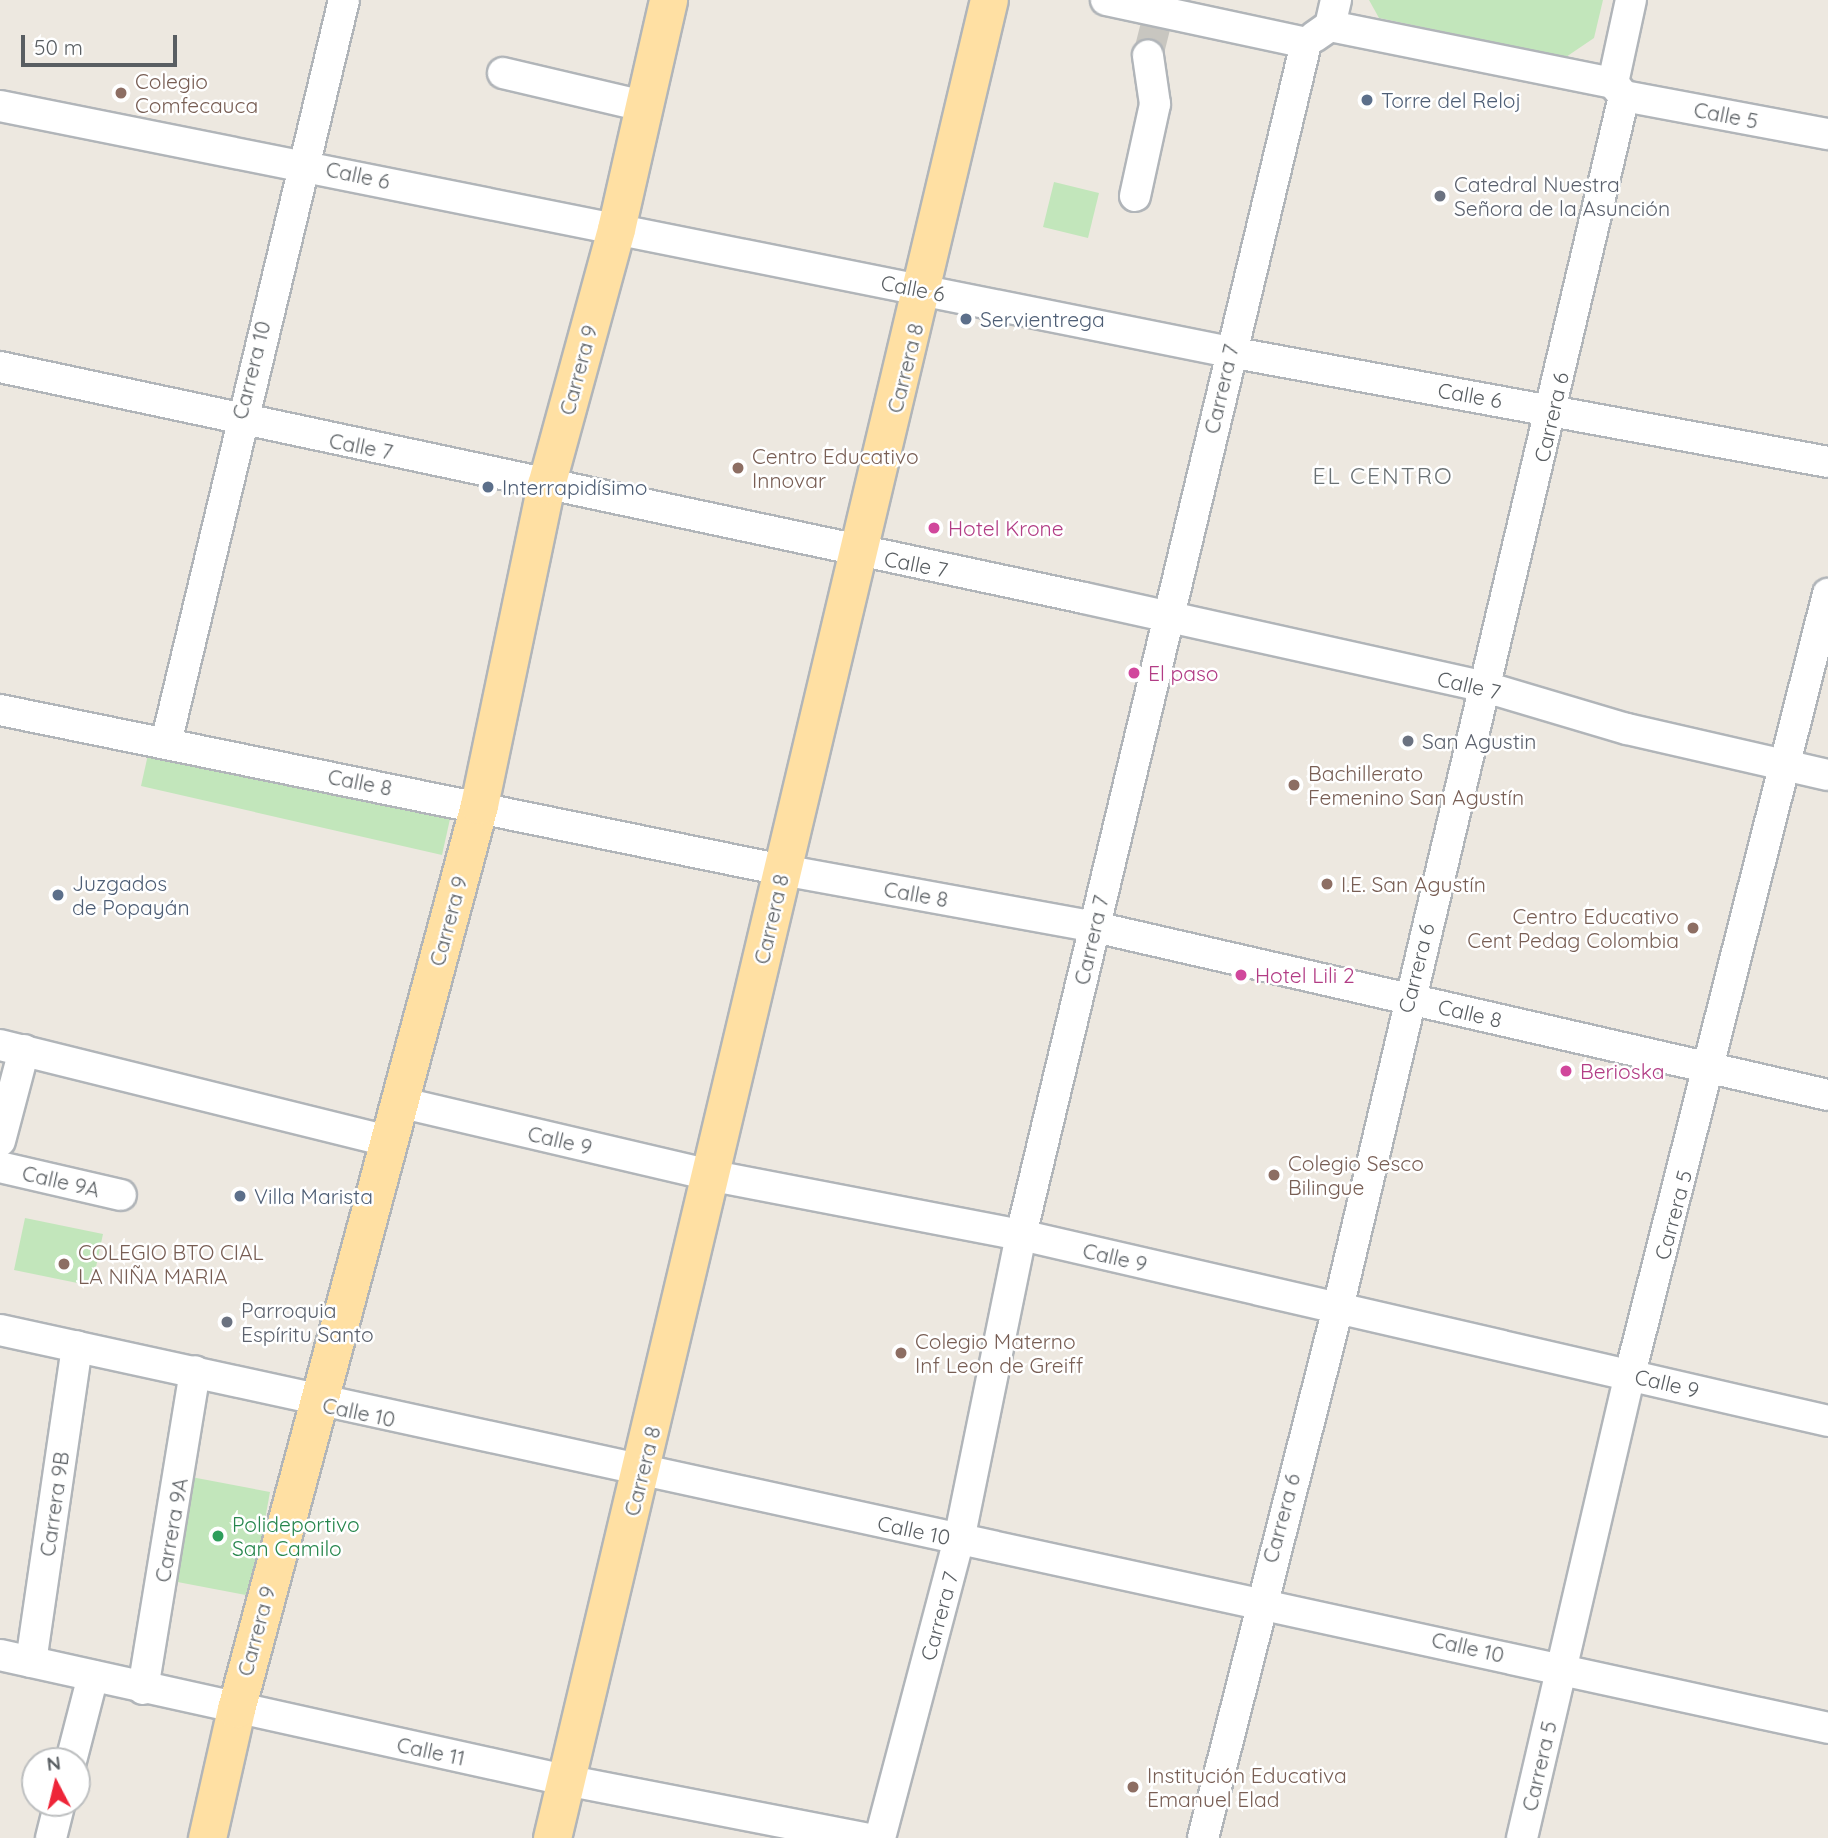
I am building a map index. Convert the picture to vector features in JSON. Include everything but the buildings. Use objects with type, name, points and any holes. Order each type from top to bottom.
[{"type":"main road","name":"Carrera 9","points":[[207,1838],[236,1709],[479,806],[547,485],[617,229],[668,0]]},
{"type":"main road","name":"Carrera 8","points":[[552,1838],[714,1176],[782,870],[924,290],[989,0]]},
{"type":"street","name":"Carrera 10","points":[[166,743],[238,421],[344,0]]},
{"type":"street","points":[[1106,0],[1158,16],[1306,43],[1333,13]]},
{"type":"street","name":"Carrera 6","points":[[1203,1838],[1258,1601],[1338,1308],[1408,999],[1553,410],[1618,89],[1631,0]]},
{"type":"street","name":"Calle 5","points":[[1333,13],[1618,89],[1828,134]]},
{"type":"street","name":"Carrera 7","points":[[880,1838],[959,1540],[1021,1235],[1306,43]]},
{"type":"street","points":[[1135,196],[1156,104],[1148,55]]},
{"type":"street","points":[[503,73],[644,106]]},
{"type":"street","name":"Calle 6","points":[[0,106],[304,164],[1230,352],[1828,461]]},
{"type":"street","name":"Calle 7","points":[[0,367],[238,421],[1485,687],[1828,775]]},
{"type":"street","name":"Carrera 5","points":[[1522,1838],[1630,1374],[1713,1068],[1828,594]]},
{"type":"street","name":"Calle 8","points":[[0,710],[782,870],[1095,927],[1828,1095]]},
{"type":"street","points":[[0,1141],[12,1048],[389,1141]]},
{"type":"street","name":"Calle 9","points":[[399,1102],[714,1176],[1021,1235],[1828,1421]]},
{"type":"street","name":"Calle 9A","points":[[0,1167],[121,1195]]},
{"type":"street","name":"Calle 10","points":[[0,1330],[195,1371],[317,1403],[1258,1601],[1828,1728]]},
{"type":"street","name":"Carrera 9B","points":[[30,1662],[77,1346]]},
{"type":"street","name":"Carrera 9A","points":[[143,1689],[195,1371]]},
{"type":"street","name":"Calle 11","points":[[0,1656],[565,1780],[864,1838]]},
{"type":"street","points":[[75,1747],[93,1676]]},
{"type":"street","points":[[51,1838],[56,1817]]},
{"type":"green space","points":[[1369,0],[1603,0],[1594,38],[1566,57],[1379,18]]},
{"type":"green space","points":[[1054,182],[1099,193],[1088,238],[1043,227]]},
{"type":"green space","points":[[149,750],[450,819],[442,855],[141,786]]},
{"type":"green space","points":[[25,1218],[103,1234],[92,1286],[14,1270]]},
{"type":"green space","name":"Polideportivo San Camilo","points":[[186,1476],[270,1492],[251,1596],[167,1580]]},
{"type":"tunnel","points":[[1148,56],[1157,19]]},
{"type":"place","name":"Colegio Comfecauca","points":[[121,93]]},
{"type":"place","name":"Torre del Reloj","points":[[1367,100]]},
{"type":"place","name":"Catedral Nuestra Señora de la Asunción","points":[[1440,196]]},
{"type":"place","name":"Servientrega","points":[[966,319]]},
{"type":"place","name":"Centro Educativo Innovar","points":[[738,468]]},
{"type":"place","name":"Interrapidísimo","points":[[488,487]]},
{"type":"place","name":"Hotel Krone","points":[[934,528]]},
{"type":"place","name":"El paso","points":[[1134,673]]},
{"type":"place","name":"San Agustin","points":[[1408,741]]},
{"type":"place","name":"Bachillerato Femenino San Agustín","points":[[1294,785]]},
{"type":"place","name":"I.E. San Agustín","points":[[1327,884]]},
{"type":"place","name":"Juzgados de Popayán","points":[[58,895]]},
{"type":"place","name":"Centro Educativo Cent Pedag Colombia","points":[[1693,928]]},
{"type":"place","name":"Hotel Lili 2","points":[[1241,975]]},
{"type":"place","name":"Berioska","points":[[1566,1071]]},
{"type":"place","name":"Colegio Sesco Bilingue","points":[[1274,1175]]},
{"type":"place","name":"Villa Marista","points":[[240,1196]]},
{"type":"place","name":"COLEGIO BTO CIAL LA NIÑA MARIA","points":[[64,1264]]},
{"type":"place","name":"Parroquia Espíritu Santo","points":[[227,1322]]},
{"type":"place","name":"Colegio Materno Inf Leon de Greiff","points":[[901,1353]]},
{"type":"place","name":"Polideportivo San Camilo","points":[[218,1536]]},
{"type":"place","name":"Institución Educativa Emanuel Elad","points":[[1133,1787]]},
{"type":"district","name":"EL CENTRO","points":[[1383,476]]}]
